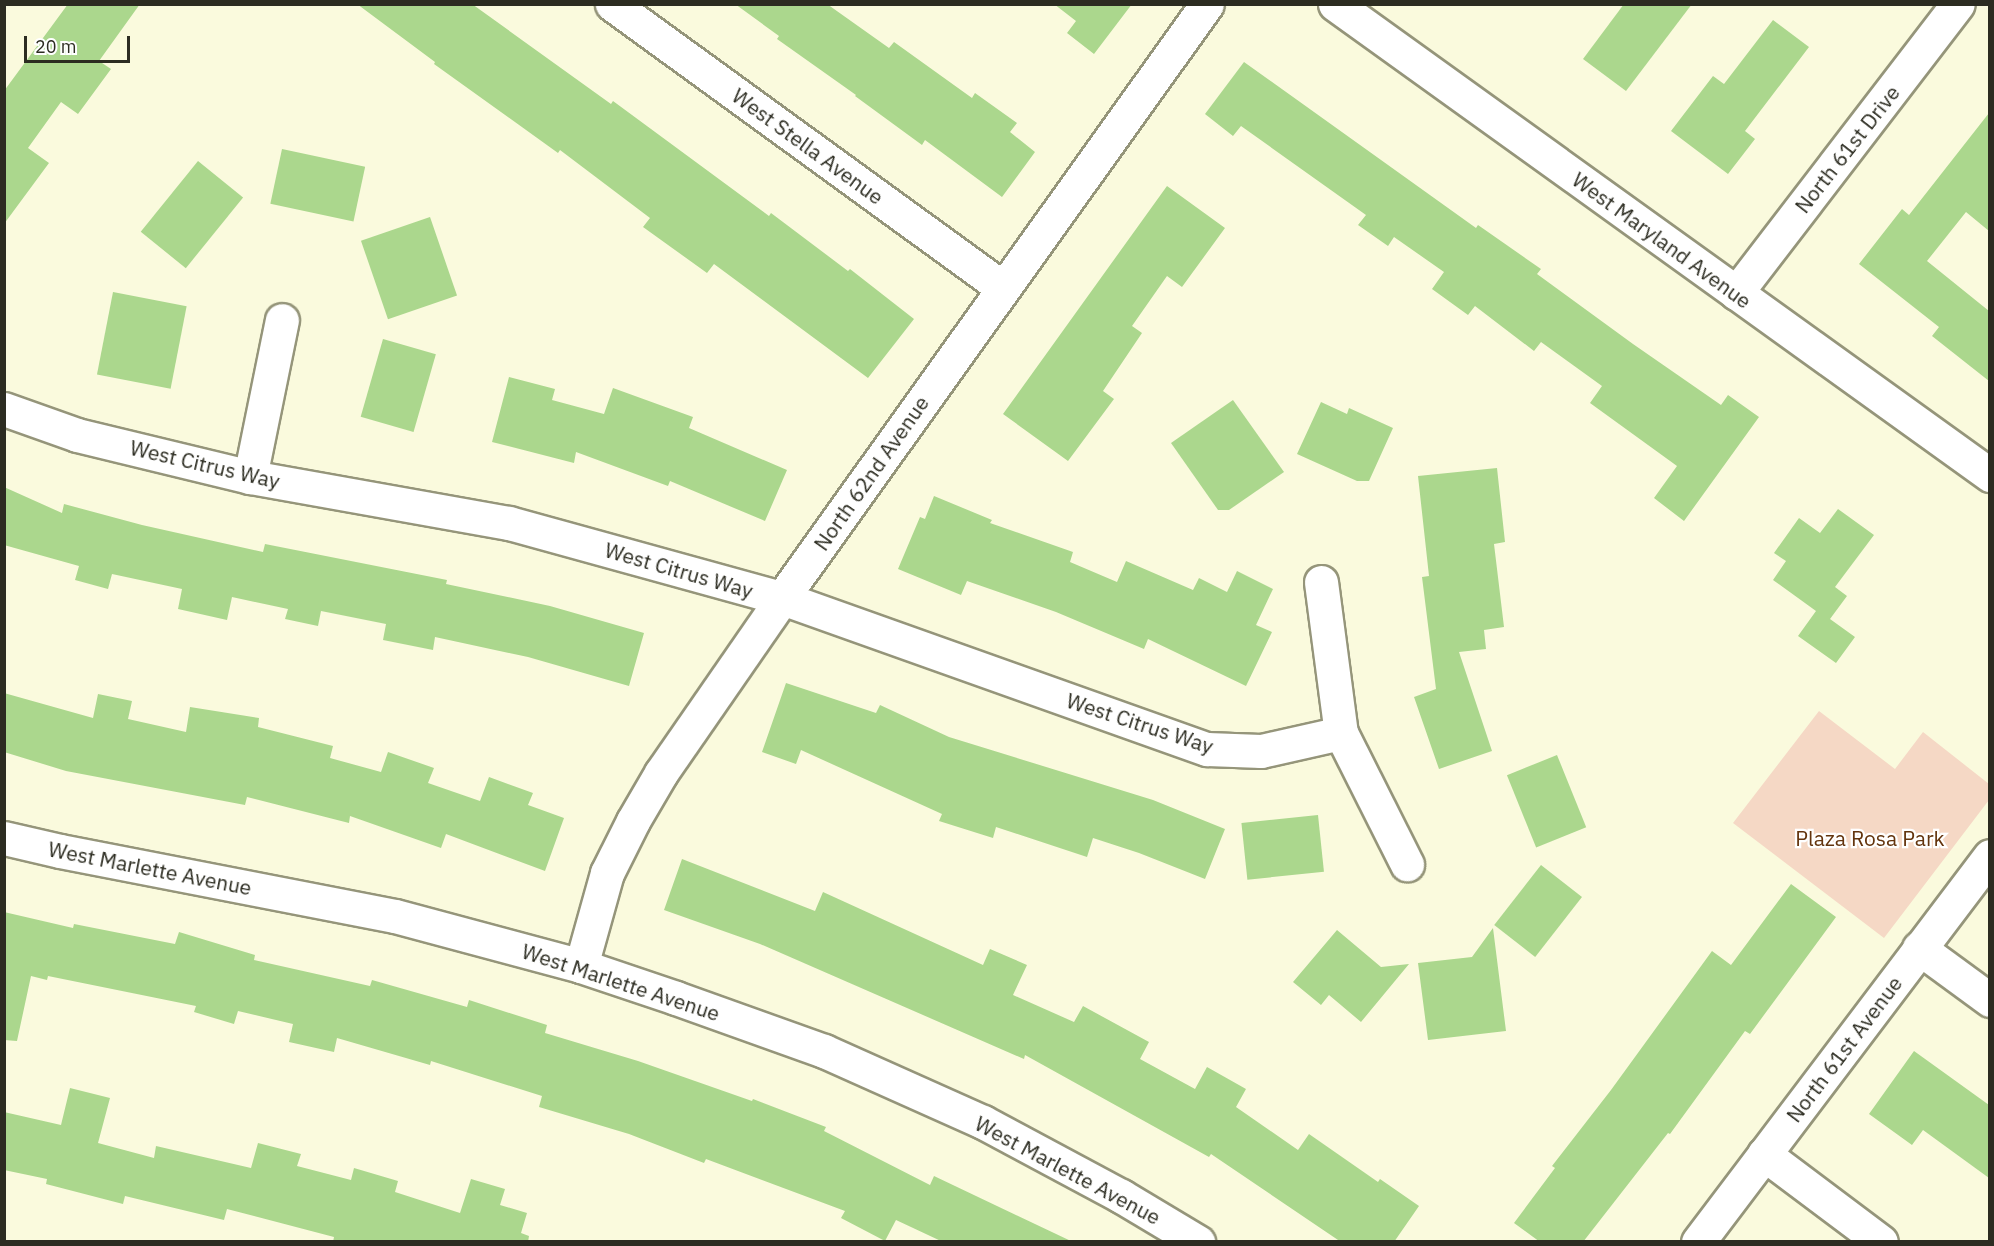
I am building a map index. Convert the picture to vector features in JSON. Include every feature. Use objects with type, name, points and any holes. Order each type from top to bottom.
[{"type":"street","name":"West Stella Avenue","points":[[612,4],[1003,288]]},
{"type":"street","name":"North 62nd Avenue","points":[[581,966],[607,873],[633,821],[661,773],[782,598],[1207,4]]},
{"type":"street","name":"West Maryland Avenue","points":[[1335,4],[1989,475]]},
{"type":"street","name":"North 61st Drive","points":[[1736,293],[1958,4]]},
{"type":"street","points":[[250,477],[282,320]]},
{"type":"street","name":"West Citrus Way","points":[[4,409],[77,435],[250,477],[509,523],[782,598],[1207,749],[1261,751],[1341,733]]},
{"type":"street","points":[[1321,582],[1341,733],[1407,864]]},
{"type":"street","name":"West Marlette Avenue","points":[[4,838],[395,916],[581,966],[835,1055],[983,1122],[1121,1196],[1198,1242]]},
{"type":"street","name":"North 61st Avenue","points":[[1698,1242],[1989,856]]},
{"type":"street","points":[[1919,948],[1989,1000]]},
{"type":"street","points":[[1764,1154],[1881,1242]]},
{"type":"green space","name":"Plaza Rosa Park","points":[[1819,711],[1895,769],[1923,732],[1989,784],[1989,800],[1884,938],[1733,823]]},
{"type":"building","points":[[68,4],[140,4],[99,61],[111,69],[78,114],[61,102],[28,148],[49,163],[4,224],[4,91]]},
{"type":"building","points":[[357,4],[472,4],[611,104],[613,101],[769,216],[771,213],[848,271],[850,269],[914,319],[868,378],[714,264],[707,273],[643,227],[650,218],[560,150],[558,153],[434,64],[435,62]]},
{"type":"building","points":[[735,4],[827,4],[889,48],[894,42],[972,98],[975,93],[1017,123],[1010,132],[1035,152],[1002,197],[925,140],[922,145],[777,39],[779,36]]},
{"type":"building","points":[[1054,4],[1132,4],[1094,54],[1067,33],[1076,21]]},
{"type":"building","points":[[1624,4],[1692,4],[1626,91],[1583,59]]},
{"type":"building","points":[[1773,20],[1809,47],[1745,131],[1755,139],[1728,174],[1671,131],[1713,76],[1724,84]]},
{"type":"building","points":[[1244,62],[1476,228],[1478,225],[1541,269],[1537,274],[1721,405],[1728,395],[1759,417],[1684,521],[1654,498],[1677,466],[1590,403],[1602,386],[1541,342],[1534,351],[1475,306],[1468,315],[1432,289],[1444,272],[1394,237],[1388,246],[1358,225],[1366,215],[1241,126],[1233,136],[1205,114]]},
{"type":"building","points":[[1989,113],[1989,231],[1966,212],[1927,261],[1989,311],[1989,381],[1932,336],[1939,327],[1859,264],[1902,209],[1909,215]]},
{"type":"building","points":[[282,149],[365,167],[353,221],[270,204]]},
{"type":"building","points":[[198,161],[243,198],[186,268],[141,232]]},
{"type":"building","points":[[1167,186],[1225,228],[1182,287],[1167,276],[1132,326],[1142,333],[1103,391],[1114,399],[1068,461],[1003,414]]},
{"type":"building","points":[[430,217],[457,295],[388,319],[361,241]]},
{"type":"building","points":[[113,292],[187,306],[171,389],[97,374]]},
{"type":"building","points":[[383,339],[436,354],[414,432],[361,417]]},
{"type":"building","points":[[509,377],[555,389],[552,400],[604,414],[613,388],[693,417],[689,428],[787,470],[765,521],[670,481],[668,486],[576,452],[574,463],[492,442]]},
{"type":"building","points":[[1233,400],[1284,472],[1229,510],[1218,510],[1171,443]]},
{"type":"building","points":[[1321,402],[1347,414],[1349,408],[1393,428],[1369,481],[1357,481],[1297,454]]},
{"type":"building","points":[[1497,468],[1505,542],[1494,544],[1504,627],[1484,630],[1486,649],[1459,652],[1492,751],[1439,769],[1414,697],[1436,689],[1422,577],[1429,576],[1418,476]]},
{"type":"building","points":[[4,487],[62,513],[64,504],[142,525],[263,552],[265,544],[447,580],[446,584],[550,606],[644,633],[629,686],[528,657],[435,637],[433,650],[383,640],[386,624],[321,611],[318,626],[285,619],[288,609],[232,597],[227,620],[178,609],[182,589],[112,574],[108,589],[75,580],[79,566],[4,545]]},
{"type":"building","points":[[934,496],[992,520],[990,523],[1073,552],[1070,562],[1117,582],[1126,561],[1193,590],[1199,578],[1227,592],[1237,571],[1273,589],[1256,625],[1272,632],[1246,686],[1148,639],[1144,649],[1056,612],[967,581],[961,595],[898,569],[920,517],[925,519]]},
{"type":"building","points":[[1838,509],[1874,535],[1835,587],[1847,596],[1830,619],[1855,637],[1836,663],[1798,636],[1816,611],[1773,580],[1786,561],[1774,553],[1799,518],[1820,533]]},
{"type":"building","points":[[786,683],[876,713],[880,705],[949,737],[1153,800],[1225,829],[1205,879],[1093,838],[1087,857],[996,827],[993,838],[939,821],[942,814],[801,750],[796,764],[762,752]]},
{"type":"building","points":[[4,693],[93,718],[98,694],[132,701],[128,719],[186,732],[190,707],[259,718],[258,727],[333,746],[330,758],[381,772],[388,752],[434,768],[428,783],[480,801],[489,777],[533,793],[528,805],[564,818],[545,871],[446,834],[441,848],[350,816],[349,823],[247,797],[245,805],[66,771],[4,752]]},
{"type":"building","points":[[1557,755],[1586,827],[1536,848],[1507,775]]},
{"type":"building","points":[[1318,815],[1324,872],[1247,880],[1241,823]]},
{"type":"building","points":[[682,859],[815,911],[823,892],[983,965],[990,949],[1027,965],[1013,995],[1074,1022],[1083,1006],[1149,1042],[1140,1059],[1195,1089],[1207,1067],[1246,1089],[1236,1107],[1298,1150],[1309,1134],[1378,1182],[1380,1179],[1419,1206],[1394,1242],[1341,1242],[1211,1154],[1209,1157],[1025,1055],[1024,1059],[760,944],[664,910]]},
{"type":"building","points":[[1541,865],[1582,897],[1535,957],[1494,925]]},
{"type":"building","points":[[1791,884],[1836,917],[1750,1034],[1745,1031],[1670,1134],[1668,1133],[1583,1242],[1540,1242],[1514,1223],[1555,1168],[1552,1166],[1611,1090],[1712,951],[1731,965]]},
{"type":"building","points":[[4,912],[73,928],[74,924],[175,944],[179,932],[255,955],[254,960],[370,986],[372,980],[467,1007],[469,1000],[547,1025],[545,1033],[638,1061],[752,1101],[753,1099],[826,1127],[824,1131],[930,1185],[934,1176],[1073,1242],[943,1242],[896,1220],[885,1241],[841,1218],[845,1211],[706,1159],[704,1163],[629,1134],[539,1107],[542,1096],[431,1061],[430,1065],[337,1038],[334,1052],[289,1042],[293,1024],[238,1011],[234,1024],[194,1012],[196,1006],[48,976],[47,980],[31,976],[17,1041],[4,1040]]},
{"type":"building","points":[[1493,928],[1506,1031],[1428,1040],[1418,963],[1472,957]]},
{"type":"building","points":[[1337,930],[1381,967],[1409,964],[1361,1022],[1329,995],[1321,1005],[1293,982]]},
{"type":"building","points":[[1914,1051],[1989,1105],[1989,1178],[1923,1130],[1912,1145],[1869,1114]]},
{"type":"building","points":[[70,1088],[110,1098],[98,1143],[154,1158],[156,1146],[251,1168],[258,1143],[301,1154],[297,1166],[351,1180],[354,1168],[398,1181],[395,1192],[460,1213],[471,1179],[505,1189],[500,1205],[527,1213],[521,1233],[529,1236],[528,1242],[333,1242],[334,1237],[227,1209],[224,1220],[125,1196],[123,1204],[46,1184],[47,1179],[4,1170],[4,1112],[61,1125]]}]
